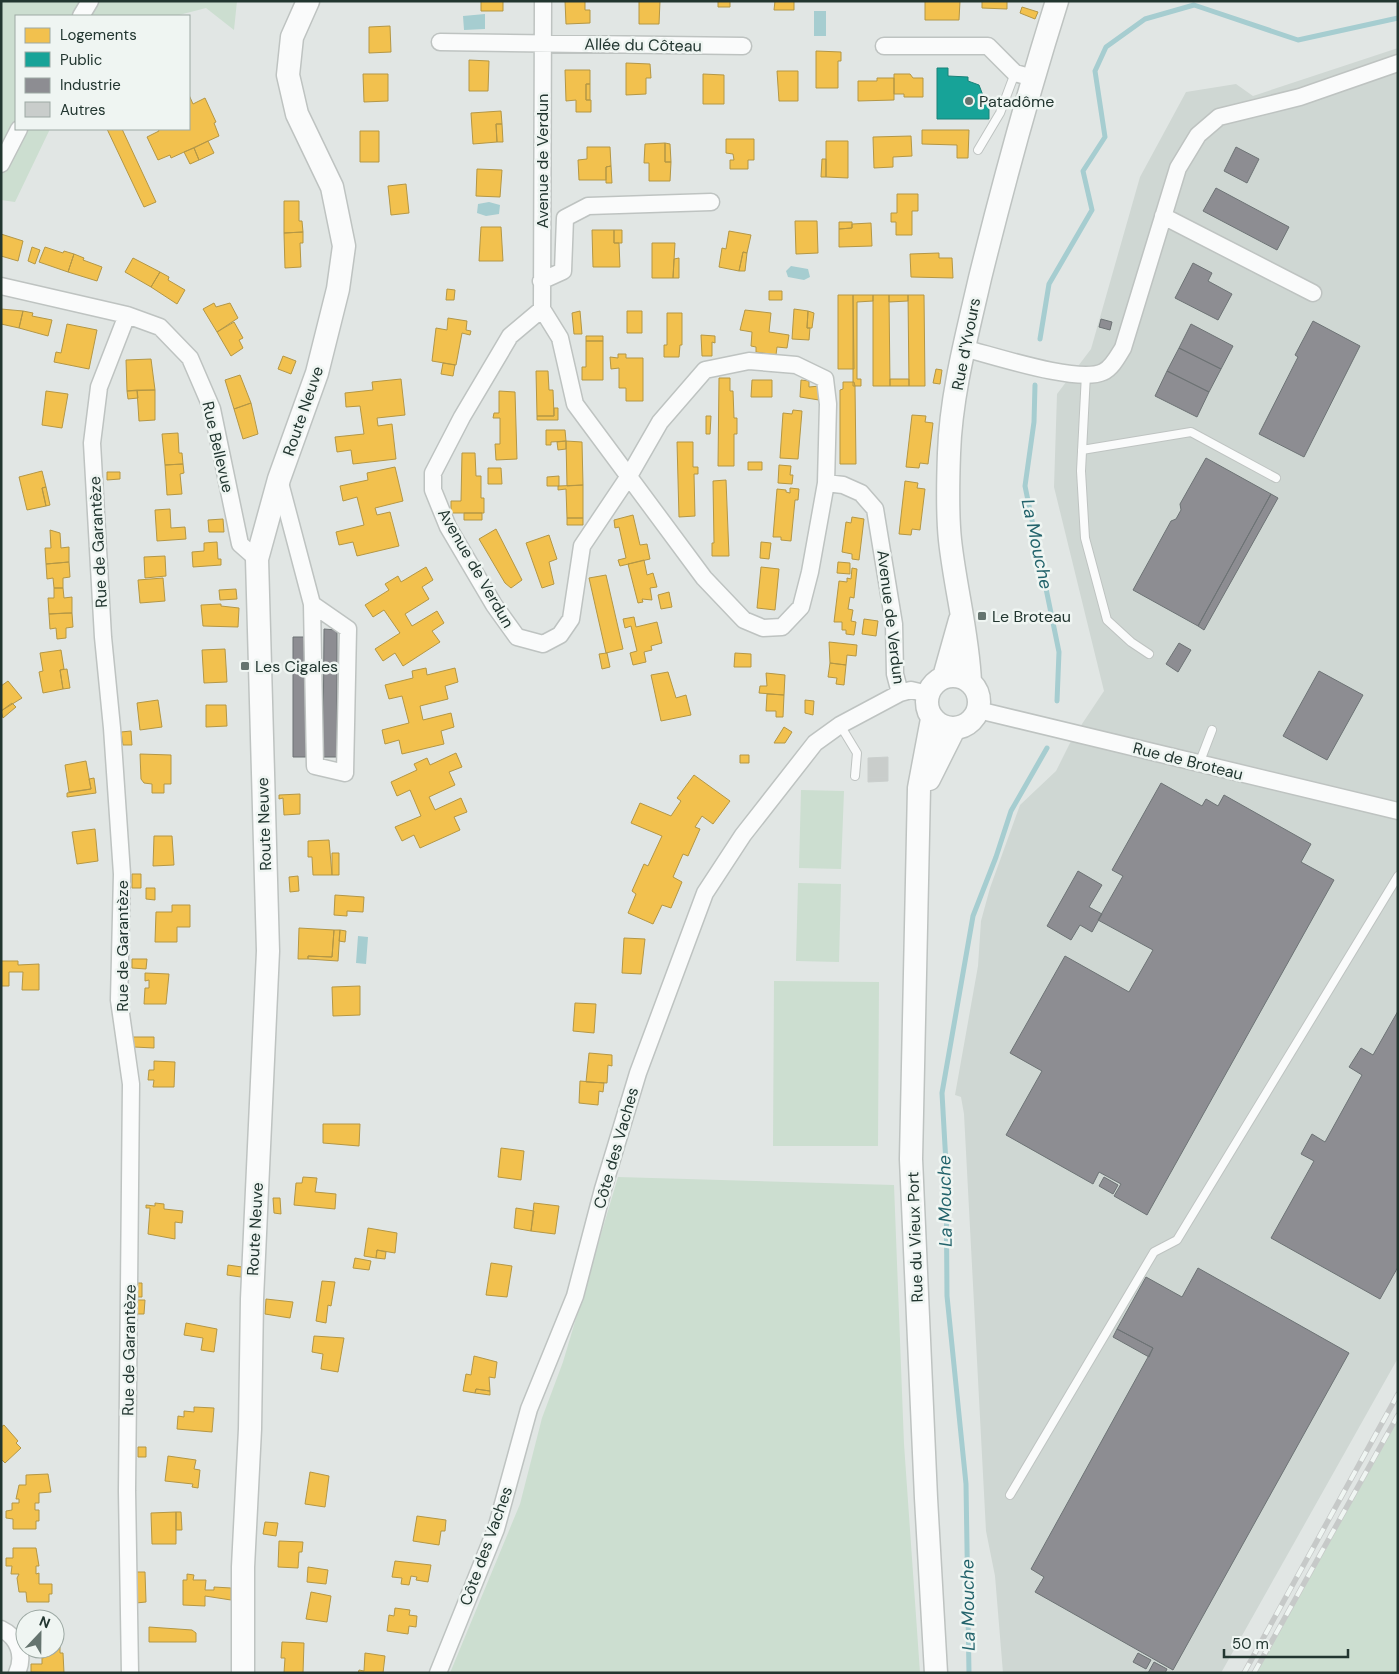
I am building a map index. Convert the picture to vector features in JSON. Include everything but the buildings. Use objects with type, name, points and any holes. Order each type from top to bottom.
[{"type":"main road","name":"Route Neuve","points":[[243,1673],[243,1577],[250,1429],[252,1308],[268,951],[257,558],[279,479],[317,373],[338,289],[344,246],[332,188],[297,114],[288,75],[292,37],[308,1]]},
{"type":"main road","name":"Rue d'Yvours","points":[[970,682],[969,653],[961,617],[950,538],[949,452],[964,348],[995,218],[1024,75],[1057,1]]},
{"type":"main road","points":[[944,677],[961,617]]},
{"type":"main road","points":[[957,676],[970,682],[978,695],[978,710],[969,723],[954,729],[938,724],[932,719],[926,702],[931,687],[944,677],[957,676]]},
{"type":"main road","name":"Rue du Vieux Port","points":[[932,719],[919,788],[911,1159],[936,1673]]},
{"type":"main road","points":[[920,800],[954,729]]},
{"type":"street","points":[[82,15],[90,1]]},
{"type":"street","name":"Avenue de Verdun","points":[[542,1],[542,309],[560,338],[575,404],[630,476],[704,578],[744,620],[763,628],[782,627],[801,607],[810,572],[826,483],[828,404],[825,379],[796,365],[748,361],[705,370],[660,422],[630,476],[582,546],[571,619],[560,635],[543,644],[517,637],[494,605],[448,527],[433,490],[433,473],[462,417],[510,336],[542,309]]},
{"type":"street","points":[[440,42],[543,43]]},
{"type":"street","name":"Allée du Côteau","points":[[543,43],[743,46]]},
{"type":"street","points":[[884,46],[988,46],[1024,75]]},
{"type":"street","points":[[964,348],[994,357],[1086,374],[1102,372],[1109,368],[1123,348],[1178,168],[1198,135],[1219,117],[1300,96],[1398,63]]},
{"type":"street","points":[[1,164],[18,130]]},
{"type":"street","points":[[541,282],[563,271],[565,218],[588,206],[711,202]]},
{"type":"street","points":[[1163,216],[1313,293]]},
{"type":"street","name":"Rue Bellevue","points":[[1,286],[127,316],[160,327],[190,358],[212,409],[240,544],[257,558]]},
{"type":"street","name":"Rue de Garantèze","points":[[127,316],[99,388],[92,443],[103,637],[112,728],[122,874],[119,1000],[131,1084],[127,1491],[130,1673]]},
{"type":"street","points":[[279,479],[312,604],[315,766],[344,773],[348,629],[312,604]]},
{"type":"street","name":"Avenue de Verdun","points":[[826,483],[843,485],[861,493],[875,509],[894,624],[895,674],[900,693]]},
{"type":"street","points":[[900,693],[911,690],[928,694]]},
{"type":"street","name":"Côte des Vaches","points":[[438,1673],[496,1529],[530,1408],[575,1296],[603,1189],[638,1073],[697,911],[710,884],[784,780],[814,743],[840,725],[900,693]]},
{"type":"street","name":"Rue de Broteau","points":[[978,710],[997,713],[1199,764],[1398,811]]},
{"type":"street","points":[[1,1629],[15,1641],[20,1650],[21,1660],[17,1673]]},
{"type":"lane","points":[[978,150],[1024,75]]},
{"type":"lane","points":[[1086,374],[1081,471],[1085,538],[1107,620],[1131,642],[1149,654]]},
{"type":"lane","points":[[1082,450],[1191,432],[1276,478]]},
{"type":"lane","points":[[840,725],[857,753],[855,776]]},
{"type":"lane","points":[[1199,764],[1212,730]]},
{"type":"lane","points":[[1010,1495],[1154,1252],[1177,1240],[1398,876]]},
{"type":"shaded area","points":[[1398,48],[1398,1358],[1221,1673],[1003,1673],[995,1576],[986,1531],[964,1114],[961,1097],[955,1095],[978,966],[981,921],[990,888],[1020,805],[1056,771],[1072,739],[1104,691],[1054,487],[1057,394],[1091,349],[1140,177],[1186,92],[1236,84],[1253,96]]},
{"type":"green space","points":[[1,1],[237,1],[234,30],[206,8],[179,15],[15,15],[15,130],[50,130],[15,202],[1,200]]},
{"type":"green space","points":[[801,790],[844,791],[841,869],[799,868]]},
{"type":"green space","points":[[798,883],[841,884],[839,962],[796,961]]},
{"type":"green space","points":[[774,981],[879,982],[878,1146],[773,1146]]},
{"type":"green space","points":[[618,1177],[894,1185],[904,1444],[920,1673],[450,1673],[520,1504],[542,1418],[563,1362]]},
{"type":"green space","points":[[1398,1415],[1398,1673],[1254,1673]]},
{"type":"water","points":[[814,11],[826,11],[826,36],[814,36]]},
{"type":"water","points":[[485,14],[485,29],[464,30],[463,16]]},
{"type":"water","points":[[489,202],[500,205],[499,214],[486,216],[477,213],[478,204]]},
{"type":"water","points":[[791,266],[808,269],[810,277],[804,280],[788,277],[786,271]]},
{"type":"water","points":[[358,936],[368,937],[366,964],[356,963]]},
{"type":"waterway","name":"La Mouche","points":[[1040,339],[1049,284],[1092,210],[1083,171],[1105,137],[1095,71],[1106,47],[1145,19],[1194,5],[1298,40],[1398,18]]},
{"type":"waterway","name":"La Mouche","points":[[1035,385],[1034,422],[1025,486],[1059,652],[1057,701]]},
{"type":"waterway","name":"La Mouche","points":[[969,1673],[966,1484],[947,1296],[946,1164],[942,1093],[973,916],[996,857],[1011,811],[1047,748]]},
{"type":"railway","points":[[1244,1673],[1398,1394]]},
{"type":"railway","points":[[1254,1673],[1398,1415]]},
{"type":"place","name":"Patadôme","points":[[969,101]]},
{"type":"place","name":"Le Broteau","points":[[982,616]]},
{"type":"place","name":"Les Cigales","points":[[245,666]]}]
